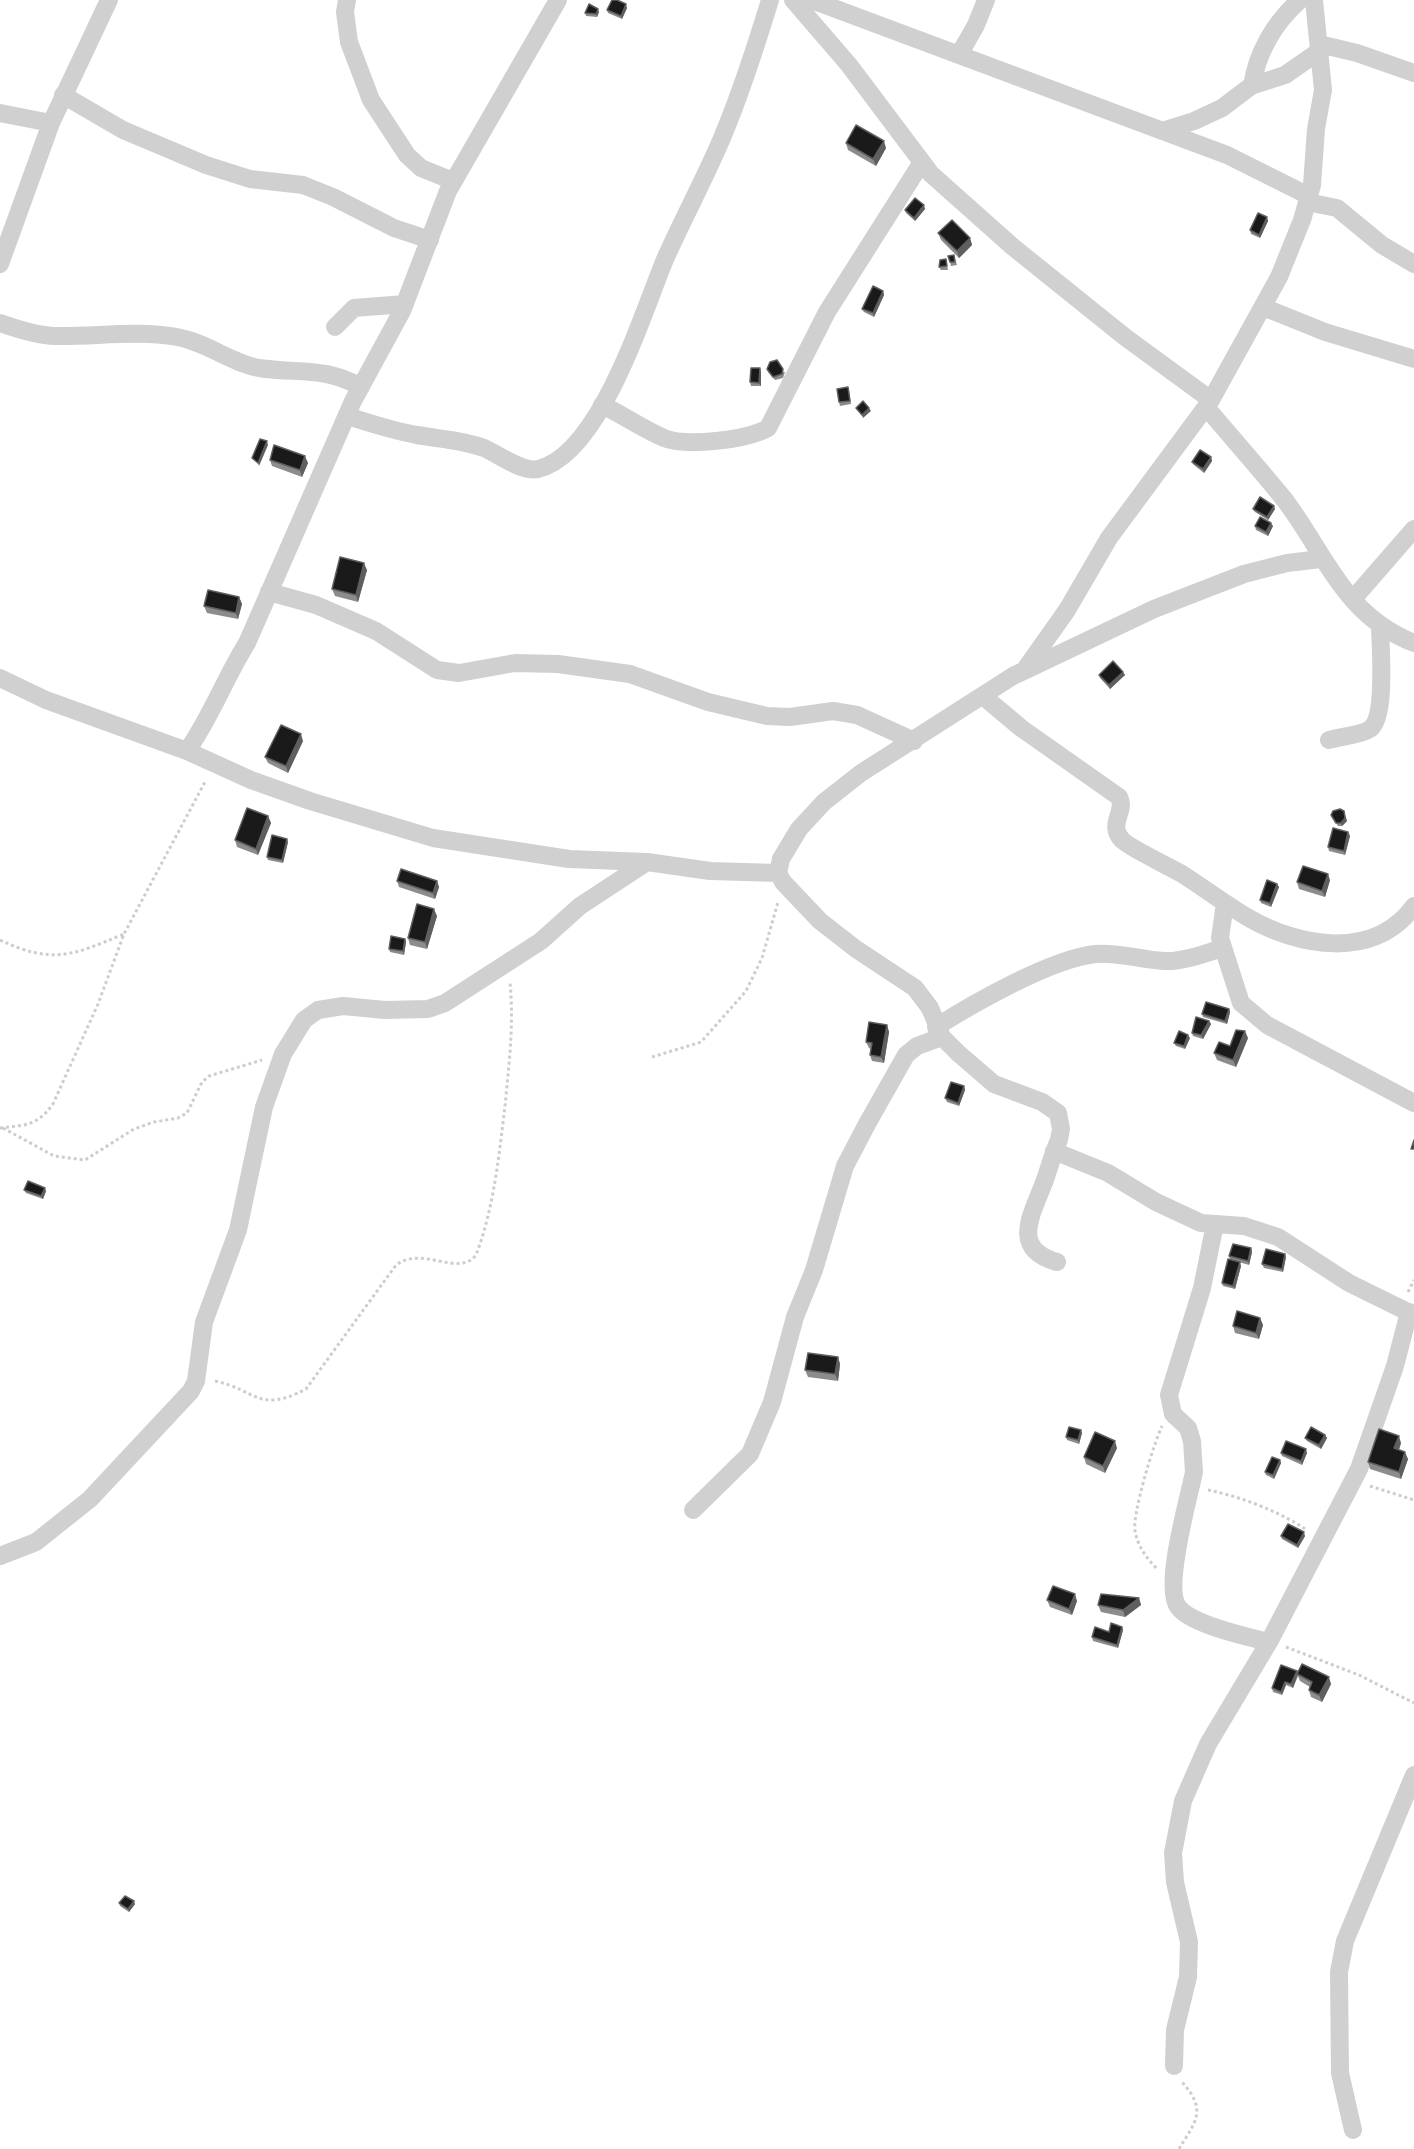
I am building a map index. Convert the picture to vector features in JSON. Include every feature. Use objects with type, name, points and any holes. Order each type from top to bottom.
[{"type":"street","points":[[0,264],[51,123],[109,0]]},
{"type":"street","points":[[347,0],[345,12],[350,42],[371,100],[407,154],[421,168],[453,181]]},
{"type":"street","points":[[187,751],[201,730],[231,668],[247,643],[347,416],[405,304],[453,181],[558,0]]},
{"type":"street","points":[[347,416],[415,435],[456,440],[508,458],[522,468],[534,470],[550,466],[571,446],[591,424],[618,380],[665,260],[722,138],[754,55],[770,0]]},
{"type":"street","points":[[793,0],[849,65],[931,174],[1023,254],[1209,404],[1285,501],[1321,559],[1367,616],[1414,643]]},
{"type":"street","points":[[812,0],[1227,155],[1308,199],[1337,208],[1382,245],[1414,264]]},
{"type":"street","points":[[959,55],[976,25],[986,0]]},
{"type":"street","points":[[1252,86],[1255,68],[1275,27],[1300,0]]},
{"type":"street","points":[[1024,671],[1067,609],[1109,538],[1209,404],[1280,277],[1308,199],[1323,90],[1314,0]]},
{"type":"street","points":[[1162,131],[1194,121],[1222,108],[1252,86],[1285,75],[1320,47],[1357,52],[1414,73]]},
{"type":"street","points":[[63,95],[123,130],[206,165],[250,179],[303,185],[394,228],[430,240]]},
{"type":"street","points":[[0,113],[51,123]]},
{"type":"street","points":[[602,405],[665,438],[709,441],[758,434],[768,428],[827,312],[922,162]]},
{"type":"street","points":[[335,327],[354,308],[405,304]]},
{"type":"street","points":[[1263,307],[1325,332],[1414,359]]},
{"type":"street","points":[[0,323],[52,336],[134,334],[179,337],[204,345],[254,367],[277,371],[314,370],[361,387]]},
{"type":"street","points":[[1353,599],[1414,529]]},
{"type":"street","points":[[781,878],[781,859],[799,829],[824,802],[861,773],[1024,671],[1154,609],[1244,574],[1287,563],[1321,559]]},
{"type":"street","points":[[269,592],[316,605],[376,631],[436,670],[459,673],[515,663],[558,664],[630,674],[708,702],[767,716],[790,717],[833,711],[857,715],[914,741]]},
{"type":"street","points":[[1329,740],[1366,731],[1373,727],[1377,718],[1380,704],[1380,624]]},
{"type":"street","points":[[0,678],[46,700],[187,751],[213,765],[310,801],[433,838],[569,859],[647,862],[781,878],[820,921],[856,949],[915,988],[930,1008],[939,1032],[994,1084],[1042,1102],[1055,1110],[1061,1118],[1061,1129],[1027,1228],[1035,1250],[1044,1258],[1057,1262]]},
{"type":"street","points":[[983,696],[1021,728],[1119,797],[1122,805],[1116,820],[1117,831],[1126,843],[1154,857],[1249,918],[1290,935],[1330,945],[1365,941],[1388,930],[1414,906]]},
{"type":"street","points":[[0,1556],[36,1542],[90,1499],[178,1407],[196,1382],[204,1322],[238,1230],[255,1140],[283,1054],[304,1020],[318,1010],[343,1006],[386,1010],[428,1009],[445,1003],[541,941],[580,906],[647,862]]},
{"type":"street","points":[[1226,903],[1220,938],[1241,1003],[1267,1025],[1414,1103]]},
{"type":"street","points":[[693,1509],[750,1454],[772,1402],[795,1317],[814,1270],[845,1166],[906,1055],[986,996],[1057,966],[1093,954],[1144,957],[1163,961],[1222,948]]},
{"type":"street","points":[[1054,1150],[1108,1173],[1201,1224],[1244,1226],[1278,1237],[1349,1283],[1411,1314],[1402,1330],[1395,1366],[1377,1411],[1370,1442],[1354,1480],[1269,1642],[1208,1744],[1183,1801],[1173,1853],[1175,1882],[1189,1942],[1188,1977],[1175,2030],[1174,2066]]},
{"type":"street","points":[[1215,1224],[1202,1288],[1169,1395],[1173,1414],[1188,1428],[1194,1456],[1192,1484],[1177,1554],[1174,1586],[1176,1605],[1180,1610],[1215,1627],[1269,1642]]},
{"type":"street","points":[[1353,2130],[1341,2073],[1339,1972],[1345,1941],[1414,1775]]},
{"type":"path","points":[[1,1128],[34,1123],[42,1119],[53,1104],[90,1023],[124,933],[182,828],[213,765]]},
{"type":"path","points":[[652,1057],[701,1042],[746,991],[762,958],[781,878]]},
{"type":"path","points":[[0,940],[20,949],[48,956],[75,954],[124,933]]},
{"type":"path","points":[[196,1382],[217,1381],[259,1399],[285,1400],[306,1389],[396,1265],[405,1258],[427,1257],[445,1264],[472,1260],[476,1255],[493,1189],[512,1048],[512,1006],[508,963]]},
{"type":"path","points":[[1,1128],[54,1156],[85,1160],[134,1129],[154,1122],[178,1118],[187,1113],[202,1082],[209,1076],[283,1054]]},
{"type":"path","points":[[1173,1414],[1165,1419],[1159,1432],[1136,1513],[1135,1530],[1142,1551],[1174,1586]]},
{"type":"path","points":[[1354,1480],[1414,1500]]},
{"type":"path","points":[[1192,1484],[1288,1518],[1321,1540]]},
{"type":"path","points":[[1269,1642],[1359,1675],[1414,1703]]},
{"type":"path","points":[[1174,2066],[1177,2077],[1194,2099],[1197,2112],[1196,2124],[1179,2149]]},
{"type":"building","points":[[612,0],[626,4],[621,16],[607,10]]},
{"type":"building","points":[[589,4],[598,9],[596,14],[585,13]]},
{"type":"building","points":[[856,125],[884,141],[873,159],[846,143]]},
{"type":"building","points":[[915,198],[924,205],[914,218],[905,210]]},
{"type":"building","points":[[1258,213],[1267,217],[1259,235],[1250,230]]},
{"type":"building","points":[[952,220],[970,238],[957,251],[938,233]]},
{"type":"building","points":[[954,255],[955,262],[950,262],[948,256]]},
{"type":"building","points":[[946,259],[947,266],[939,267],[940,260]]},
{"type":"building","points":[[873,286],[883,291],[873,313],[862,309]]},
{"type":"building","points":[[777,360],[783,369],[782,374],[773,377],[767,369],[770,362]]},
{"type":"building","points":[[751,368],[760,368],[759,383],[750,382]]},
{"type":"building","points":[[848,387],[850,401],[839,402],[837,389]]},
{"type":"building","points":[[863,401],[869,408],[862,415],[856,408]]},
{"type":"building","points":[[260,439],[267,441],[258,463],[252,458]]},
{"type":"building","points":[[274,445],[305,456],[300,470],[270,460]]},
{"type":"building","points":[[1200,450],[1211,457],[1203,469],[1192,462]]},
{"type":"building","points":[[1260,497],[1274,506],[1267,517],[1253,509]]},
{"type":"building","points":[[1260,517],[1271,523],[1266,532],[1255,526]]},
{"type":"building","points":[[340,557],[364,563],[356,595],[332,589]]},
{"type":"building","points":[[208,590],[239,597],[236,613],[204,606]]},
{"type":"building","points":[[1113,661],[1123,672],[1109,685],[1099,675]]},
{"type":"building","points":[[281,725],[301,734],[286,766],[265,757]]},
{"type":"building","points":[[247,808],[268,816],[256,849],[235,840]]},
{"type":"building","points":[[1340,809],[1344,811],[1345,818],[1341,823],[1336,823],[1331,815],[1333,811]]},
{"type":"building","points":[[1333,828],[1348,832],[1344,851],[1328,847]]},
{"type":"building","points":[[272,835],[287,839],[282,860],[267,857]]},
{"type":"building","points":[[1303,866],[1328,874],[1322,891],[1297,882]]},
{"type":"building","points":[[401,869],[437,881],[433,893],[397,881]]},
{"type":"building","points":[[1267,880],[1277,884],[1270,903],[1260,900]]},
{"type":"building","points":[[417,904],[434,909],[425,942],[408,938]]},
{"type":"building","points":[[391,936],[405,939],[403,951],[389,949]]},
{"type":"building","points":[[1206,1002],[1229,1009],[1225,1021],[1202,1014]]},
{"type":"building","points":[[1196,1017],[1209,1021],[1201,1035],[1192,1033]]},
{"type":"building","points":[[869,1022],[887,1025],[881,1057],[870,1055],[872,1043],[866,1042]]},
{"type":"building","points":[[1236,1030],[1245,1031],[1233,1060],[1214,1053],[1219,1042],[1230,1046]]},
{"type":"building","points":[[1179,1031],[1188,1035],[1184,1046],[1174,1043]]},
{"type":"building","points":[[951,1082],[964,1086],[958,1103],[945,1098]]},
{"type":"building","points":[[28,1181],[45,1188],[41,1196],[24,1190]]},
{"type":"building","points":[[1233,1244],[1251,1248],[1248,1261],[1229,1256]]},
{"type":"building","points":[[1266,1249],[1285,1254],[1282,1269],[1262,1264]]},
{"type":"building","points":[[1228,1259],[1240,1262],[1233,1286],[1222,1283]]},
{"type":"building","points":[[1237,1311],[1260,1318],[1256,1333],[1233,1326]]},
{"type":"building","points":[[808,1353],[838,1357],[835,1374],[805,1370]]},
{"type":"building","points":[[1069,1427],[1081,1430],[1078,1440],[1066,1437]]},
{"type":"building","points":[[1311,1427],[1325,1435],[1319,1445],[1305,1438]]},
{"type":"building","points":[[1379,1429],[1399,1436],[1394,1448],[1405,1452],[1399,1472],[1368,1462]]},
{"type":"building","points":[[1095,1432],[1115,1441],[1103,1466],[1084,1457]]},
{"type":"building","points":[[1286,1441],[1306,1449],[1301,1461],[1281,1453]]},
{"type":"building","points":[[1272,1457],[1280,1460],[1273,1475],[1265,1472]]},
{"type":"building","points":[[1288,1524],[1304,1532],[1297,1545],[1281,1536]]},
{"type":"building","points":[[1053,1586],[1075,1594],[1069,1609],[1047,1600]]},
{"type":"building","points":[[1101,1594],[1139,1598],[1123,1610],[1098,1605]]},
{"type":"building","points":[[1111,1623],[1122,1627],[1117,1645],[1092,1637],[1095,1627],[1109,1632]]},
{"type":"building","points":[[1302,1664],[1329,1677],[1319,1695],[1309,1690],[1312,1682],[1297,1674]]},
{"type":"building","points":[[1281,1665],[1297,1671],[1291,1684],[1285,1682],[1281,1692],[1272,1688]]},
{"type":"building","points":[[125,1896],[134,1901],[128,1909],[119,1903]]}]
